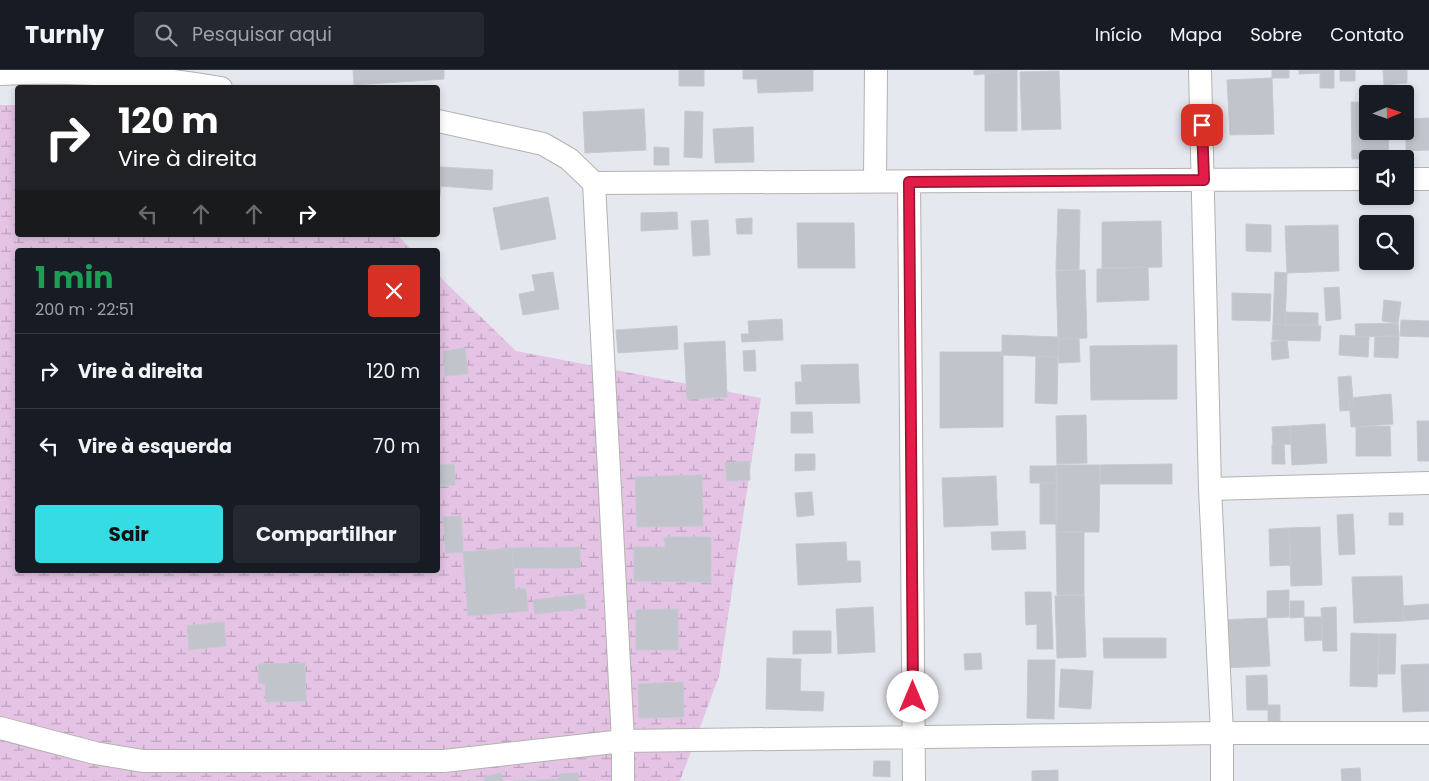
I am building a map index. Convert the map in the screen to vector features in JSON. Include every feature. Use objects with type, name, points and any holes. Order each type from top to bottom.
[{"type":"street","points":[[875,181],[876,70]]},
{"type":"street","points":[[1200,70],[1210,489],[1222,733],[1222,781]]},
{"type":"street","points":[[0,74],[32,72],[163,78],[204,85]]},
{"type":"street","points":[[440,121],[543,144],[569,159],[594,184],[624,741],[623,781]]},
{"type":"street","points":[[594,184],[1359,179]]},
{"type":"street","points":[[1414,179],[1429,179]]},
{"type":"street","points":[[909,182],[914,781]]},
{"type":"street","points":[[1210,489],[1429,483]]},
{"type":"street","points":[[0,728],[95,753],[142,761],[360,771],[624,741],[1222,733],[1429,733]]},
{"type":"green space","points":[[0,105],[15,105],[15,237],[399,237],[410,248],[15,248],[15,573],[440,573],[440,277],[516,351],[761,398],[719,676],[680,781],[0,781]]},
{"type":"building","points":[[353,70],[444,70],[444,79],[354,85]]},
{"type":"building","points":[[679,70],[704,70],[704,86],[679,86]]},
{"type":"building","points":[[743,70],[813,70],[813,91],[758,93],[757,79],[743,79]]},
{"type":"building","points":[[974,70],[1002,70],[1002,72],[974,75]]},
{"type":"building","points":[[985,70],[1017,70],[1017,131],[985,131]]},
{"type":"building","points":[[1272,70],[1289,70],[1289,78],[1272,78]]},
{"type":"building","points":[[1299,70],[1320,70],[1320,73],[1299,74]]},
{"type":"building","points":[[1320,70],[1334,70],[1334,88],[1320,88]]},
{"type":"building","points":[[1340,70],[1355,70],[1355,81],[1340,81]]},
{"type":"building","points":[[1383,70],[1407,70],[1407,83],[1384,85]]},
{"type":"building","points":[[1059,71],[1061,129],[1022,130],[1020,72]]},
{"type":"building","points":[[1272,78],[1274,134],[1230,135],[1227,80]]},
{"type":"building","points":[[1351,102],[1359,102],[1359,140],[1388,140],[1389,150],[1359,150],[1359,159],[1352,159]]},
{"type":"building","points":[[644,109],[646,150],[585,153],[583,112]]},
{"type":"building","points":[[685,111],[703,112],[702,158],[684,157]]},
{"type":"building","points":[[1429,118],[1429,150],[1406,150],[1406,140],[1414,140],[1414,119]]},
{"type":"building","points":[[753,127],[754,162],[715,163],[713,129]]},
{"type":"building","points":[[654,147],[669,148],[669,165],[654,165]]},
{"type":"building","points":[[440,167],[493,170],[492,190],[440,186]]},
{"type":"building","points":[[548,197],[556,239],[501,250],[493,208]]},
{"type":"building","points":[[1058,209],[1080,210],[1079,270],[1056,270]]},
{"type":"building","points":[[677,212],[678,229],[641,231],[641,213]]},
{"type":"building","points":[[752,218],[752,234],[737,234],[736,219]]},
{"type":"building","points":[[708,220],[710,255],[693,256],[691,221]]},
{"type":"building","points":[[1161,221],[1162,267],[1102,268],[1102,222]]},
{"type":"building","points":[[797,223],[854,223],[855,268],[798,268]]},
{"type":"building","points":[[1246,224],[1271,225],[1271,252],[1246,251]]},
{"type":"building","points":[[1338,225],[1339,271],[1287,273],[1285,226]]},
{"type":"building","points":[[1148,267],[1149,300],[1097,302],[1097,269]]},
{"type":"building","points":[[1085,270],[1087,338],[1058,339],[1056,271]]},
{"type":"building","points":[[553,272],[559,309],[523,315],[519,294],[535,291],[532,275]]},
{"type":"building","points":[[1275,272],[1287,273],[1285,325],[1273,324]]},
{"type":"building","points":[[1339,287],[1341,319],[1326,321],[1324,288]]},
{"type":"building","points":[[1232,293],[1271,294],[1270,321],[1232,320]]},
{"type":"building","points":[[1384,300],[1401,302],[1398,323],[1382,321]]},
{"type":"building","points":[[1286,312],[1318,313],[1318,325],[1285,325]]},
{"type":"building","points":[[782,319],[783,340],[742,342],[741,334],[749,334],[748,321]]},
{"type":"building","points":[[1401,320],[1429,321],[1429,337],[1400,336]]},
{"type":"building","points":[[1398,323],[1399,336],[1356,337],[1355,324]]},
{"type":"building","points":[[1273,324],[1321,326],[1320,341],[1272,340]]},
{"type":"building","points":[[677,326],[678,349],[618,353],[616,330]]},
{"type":"building","points":[[1002,335],[1059,337],[1058,357],[1002,355]]},
{"type":"building","points":[[1340,335],[1369,337],[1368,357],[1339,355]]},
{"type":"building","points":[[1375,336],[1399,336],[1398,358],[1374,357]]},
{"type":"building","points":[[1079,338],[1080,362],[1059,363],[1058,339]]},
{"type":"building","points":[[1287,340],[1289,358],[1272,360],[1271,342]]},
{"type":"building","points":[[725,341],[727,397],[687,399],[684,343]]},
{"type":"building","points":[[1177,345],[1177,399],[1091,400],[1090,346]]},
{"type":"building","points":[[465,348],[468,374],[445,376],[443,351]]},
{"type":"building","points":[[755,350],[756,371],[744,371],[743,351]]},
{"type":"building","points":[[940,352],[1003,352],[1003,427],[940,428]]},
{"type":"building","points":[[1036,356],[1058,357],[1057,404],[1035,403]]},
{"type":"building","points":[[858,364],[860,403],[796,404],[795,382],[802,382],[801,365]]},
{"type":"building","points":[[1351,376],[1354,410],[1340,411],[1338,377]]},
{"type":"building","points":[[1391,394],[1393,424],[1351,427],[1349,398]]},
{"type":"building","points":[[791,412],[812,412],[813,433],[791,433]]},
{"type":"building","points":[[1086,415],[1087,463],[1057,464],[1056,416]]},
{"type":"building","points":[[1417,421],[1429,421],[1429,461],[1418,461]]},
{"type":"building","points":[[1325,424],[1327,463],[1292,465],[1290,426]]},
{"type":"building","points":[[1290,426],[1291,444],[1273,445],[1272,427]]},
{"type":"building","points":[[1390,426],[1391,456],[1356,456],[1356,427]]},
{"type":"building","points":[[1284,444],[1285,464],[1272,464],[1272,445]]},
{"type":"building","points":[[795,454],[815,454],[815,470],[795,471]]},
{"type":"building","points":[[749,461],[750,480],[727,481],[725,463]]},
{"type":"building","points":[[454,464],[455,485],[440,486],[440,465]]},
{"type":"building","points":[[1172,464],[1172,484],[1099,484],[1100,465]]},
{"type":"building","points":[[1056,465],[1100,465],[1099,532],[1056,532]]},
{"type":"building","points":[[1030,466],[1057,466],[1057,483],[1030,483]]},
{"type":"building","points":[[702,475],[703,526],[637,527],[635,477]]},
{"type":"building","points":[[996,476],[998,525],[944,527],[942,478]]},
{"type":"building","points":[[1040,483],[1057,483],[1057,524],[1040,524]]},
{"type":"building","points":[[812,492],[814,515],[797,517],[795,493]]},
{"type":"building","points":[[1389,513],[1403,513],[1403,525],[1389,525]]},
{"type":"building","points":[[1353,514],[1355,554],[1339,555],[1337,515]]},
{"type":"building","points":[[461,516],[463,552],[446,553],[443,517]]},
{"type":"building","points":[[1320,527],[1322,585],[1291,586],[1289,528]]},
{"type":"building","points":[[1289,528],[1291,565],[1270,566],[1269,529]]},
{"type":"building","points":[[1025,531],[1026,549],[992,550],[991,532]]},
{"type":"building","points":[[1056,532],[1084,532],[1084,595],[1057,595]]},
{"type":"building","points":[[665,537],[711,537],[711,582],[634,581],[634,547],[665,547]]},
{"type":"building","points":[[846,542],[847,561],[860,561],[861,582],[798,585],[796,544]]},
{"type":"building","points":[[580,547],[580,568],[514,568],[512,548]]},
{"type":"building","points":[[512,548],[515,589],[526,589],[528,611],[468,616],[463,552]]},
{"type":"building","points":[[1402,576],[1404,621],[1354,623],[1352,577]]},
{"type":"building","points":[[1289,590],[1289,617],[1267,618],[1267,591]]},
{"type":"building","points":[[1025,592],[1051,592],[1053,649],[1037,649],[1037,624],[1026,625]]},
{"type":"building","points":[[584,594],[586,608],[535,614],[533,600]]},
{"type":"building","points":[[1084,595],[1086,657],[1057,658],[1055,596]]},
{"type":"building","points":[[1290,601],[1304,601],[1304,617],[1290,618]]},
{"type":"building","points":[[1429,604],[1429,619],[1404,621],[1403,606]]},
{"type":"building","points":[[873,607],[875,652],[838,654],[836,609]]},
{"type":"building","points":[[1336,607],[1337,651],[1323,651],[1321,608]]},
{"type":"building","points":[[678,609],[678,650],[636,650],[636,610]]},
{"type":"building","points":[[1304,617],[1321,617],[1322,640],[1305,641]]},
{"type":"building","points":[[1267,618],[1270,666],[1223,668],[1221,620]]},
{"type":"building","points":[[224,622],[226,646],[189,650],[187,626]]},
{"type":"building","points":[[793,631],[831,631],[831,653],[793,654]]},
{"type":"building","points":[[1351,633],[1379,634],[1377,687],[1350,686]]},
{"type":"building","points":[[1379,634],[1396,634],[1395,674],[1378,674]]},
{"type":"building","points":[[1103,638],[1166,638],[1166,658],[1104,658]]},
{"type":"building","points":[[981,653],[982,669],[965,670],[964,654]]},
{"type":"building","points":[[767,658],[801,659],[800,691],[824,692],[823,711],[766,709]]},
{"type":"building","points":[[1028,660],[1055,660],[1054,719],[1027,718]]},
{"type":"building","points":[[305,663],[306,701],[266,702],[265,684],[259,683],[258,664]]},
{"type":"building","points":[[1429,664],[1429,711],[1403,712],[1401,665]]},
{"type":"building","points":[[1061,669],[1093,671],[1091,709],[1059,707]]},
{"type":"building","points":[[1267,675],[1268,710],[1247,710],[1246,676]]},
{"type":"building","points":[[683,682],[684,717],[639,718],[638,684]]},
{"type":"building","points":[[1268,705],[1280,705],[1280,726],[1268,726]]},
{"type":"building","points":[[874,761],[890,761],[890,777],[873,776]]},
{"type":"building","points":[[1360,768],[1361,781],[1342,781],[1341,769]]},
{"type":"building","points":[[1058,770],[1058,781],[1032,781],[1032,771]]},
{"type":"building","points":[[501,773],[503,781],[485,781],[484,777]]},
{"type":"building","points":[[578,773],[579,781],[513,781],[559,779],[559,774]]},
{"type":"route","points":[[913,697],[909,182],[1204,180],[1202,125]]}]
